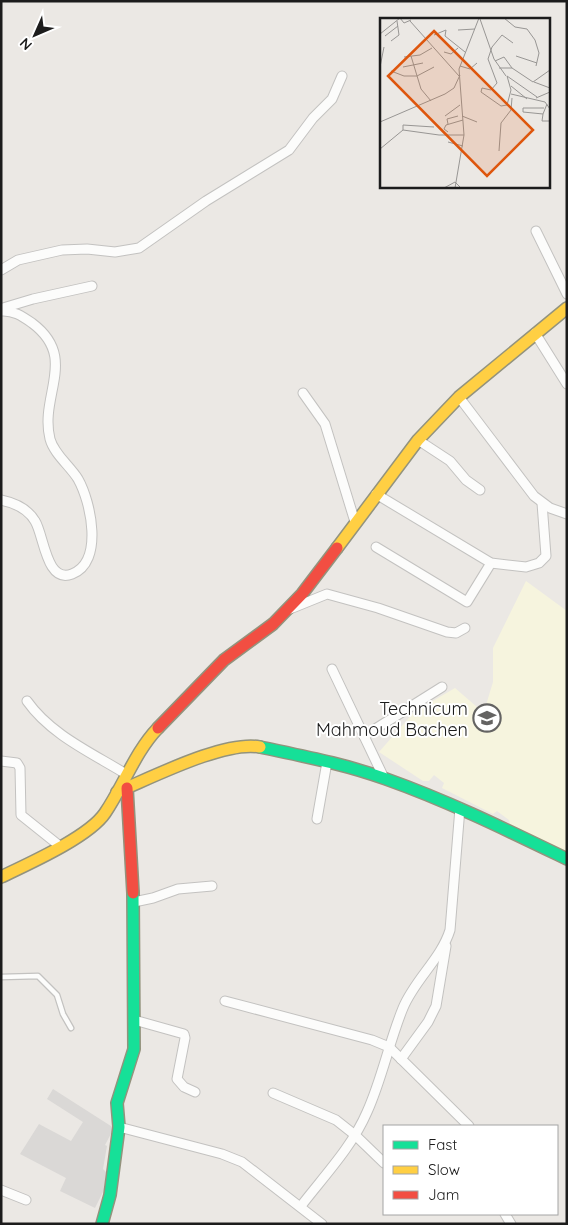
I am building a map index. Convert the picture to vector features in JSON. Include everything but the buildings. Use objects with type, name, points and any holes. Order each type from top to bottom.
[{"type":"street","points":[[1,270],[18,260],[45,253],[87,249],[126,252],[139,248],[206,201],[289,150],[312,118],[332,99],[342,76]]},
{"type":"street","points":[[536,231],[567,294]]},
{"type":"street","points":[[1,310],[33,299],[92,286]]},
{"type":"street","points":[[102,1224],[110,1195],[119,1127],[117,1103],[134,1049],[134,902],[122,790],[126,774],[147,740],[198,685],[241,646],[273,624],[286,611],[325,565],[355,522],[418,440],[459,397],[567,308]]},
{"type":"street","points":[[1,310],[8,310],[22,316],[40,329],[52,343],[56,358],[48,427],[50,441],[78,479],[87,500],[92,544],[89,560],[82,570],[70,575],[59,572],[52,566],[47,558],[41,533],[35,520],[15,503],[1,500]]},
{"type":"street","points":[[535,333],[567,384]]},
{"type":"street","points":[[303,393],[326,424],[355,522]]},
{"type":"street","points":[[459,397],[542,503],[567,514]]},
{"type":"street","points":[[418,440],[450,461],[466,480],[480,490]]},
{"type":"street","points":[[376,494],[491,563],[526,567],[539,563],[546,556],[542,503]]},
{"type":"street","points":[[376,547],[467,602],[491,563]]},
{"type":"street","points":[[286,611],[327,594],[378,608],[446,632],[456,633],[465,628]]},
{"type":"street","points":[[332,670],[384,778]]},
{"type":"street","points":[[364,736],[442,687]]},
{"type":"street","points":[[27,701],[42,719],[56,730],[126,774]]},
{"type":"street","points":[[1,877],[61,847],[104,815],[122,790],[211,754],[236,747],[254,746],[327,762],[384,778],[460,808],[567,859]]},
{"type":"street","points":[[1,761],[17,763],[20,768],[21,815],[61,847]]},
{"type":"street","points":[[317,819],[327,762]]},
{"type":"street","points":[[401,1059],[428,1022],[436,1006],[446,943],[450,930],[460,808]]},
{"type":"street","points":[[134,902],[154,898],[178,889],[212,886]]},
{"type":"street","points":[[301,1206],[355,1134],[367,1112],[403,1007],[416,984],[446,943]]},
{"type":"street","points":[[225,1001],[372,1040],[389,1047],[468,1125]]},
{"type":"street","points":[[134,1020],[184,1034],[185,1038],[177,1079],[184,1087],[195,1092]]},
{"type":"street","points":[[273,1093],[336,1120],[355,1134],[383,1162]]},
{"type":"street","points":[[119,1127],[222,1154],[242,1162],[322,1224]]},
{"type":"street","points":[[1,1190],[26,1200]]},
{"type":"lane","points":[[1,977],[38,976],[57,995],[63,1014],[71,1028]]},
{"type":"shaded area","name":"Technicum Mahmoud Bachen","points":[[526,581],[567,611],[567,854],[510,825],[509,820],[497,811],[493,814],[442,788],[444,783],[434,775],[429,781],[423,781],[379,752],[414,712],[455,688],[477,707],[486,705],[493,682],[493,648]]},
{"type":"shaded area","points":[[53,1089],[114,1128],[105,1145],[107,1146],[103,1169],[106,1172],[104,1190],[95,1208],[60,1191],[66,1178],[20,1154],[39,1124],[71,1141],[83,1122],[47,1099]]},
{"type":"traffic: fast","points":[[260,747],[308,757],[386,779],[455,806],[567,859]]},
{"type":"traffic: fast","points":[[102,1224],[110,1195],[119,1127],[117,1103],[134,1049],[133,893]]},
{"type":"traffic: slow","points":[[337,548],[418,440],[459,397],[567,308]]},
{"type":"traffic: slow","points":[[1,877],[57,849],[97,822],[112,802],[143,747],[158,728]]},
{"type":"traffic: slow","points":[[117,792],[208,754],[245,746],[260,747]]},
{"type":"traffic: jam","points":[[158,728],[224,660],[273,624],[302,594],[337,548]]},
{"type":"traffic: jam","points":[[127,788],[133,893]]},
{"type":"place","name":"Technicum Mahmoud Bachen","points":[[487,718]]}]
